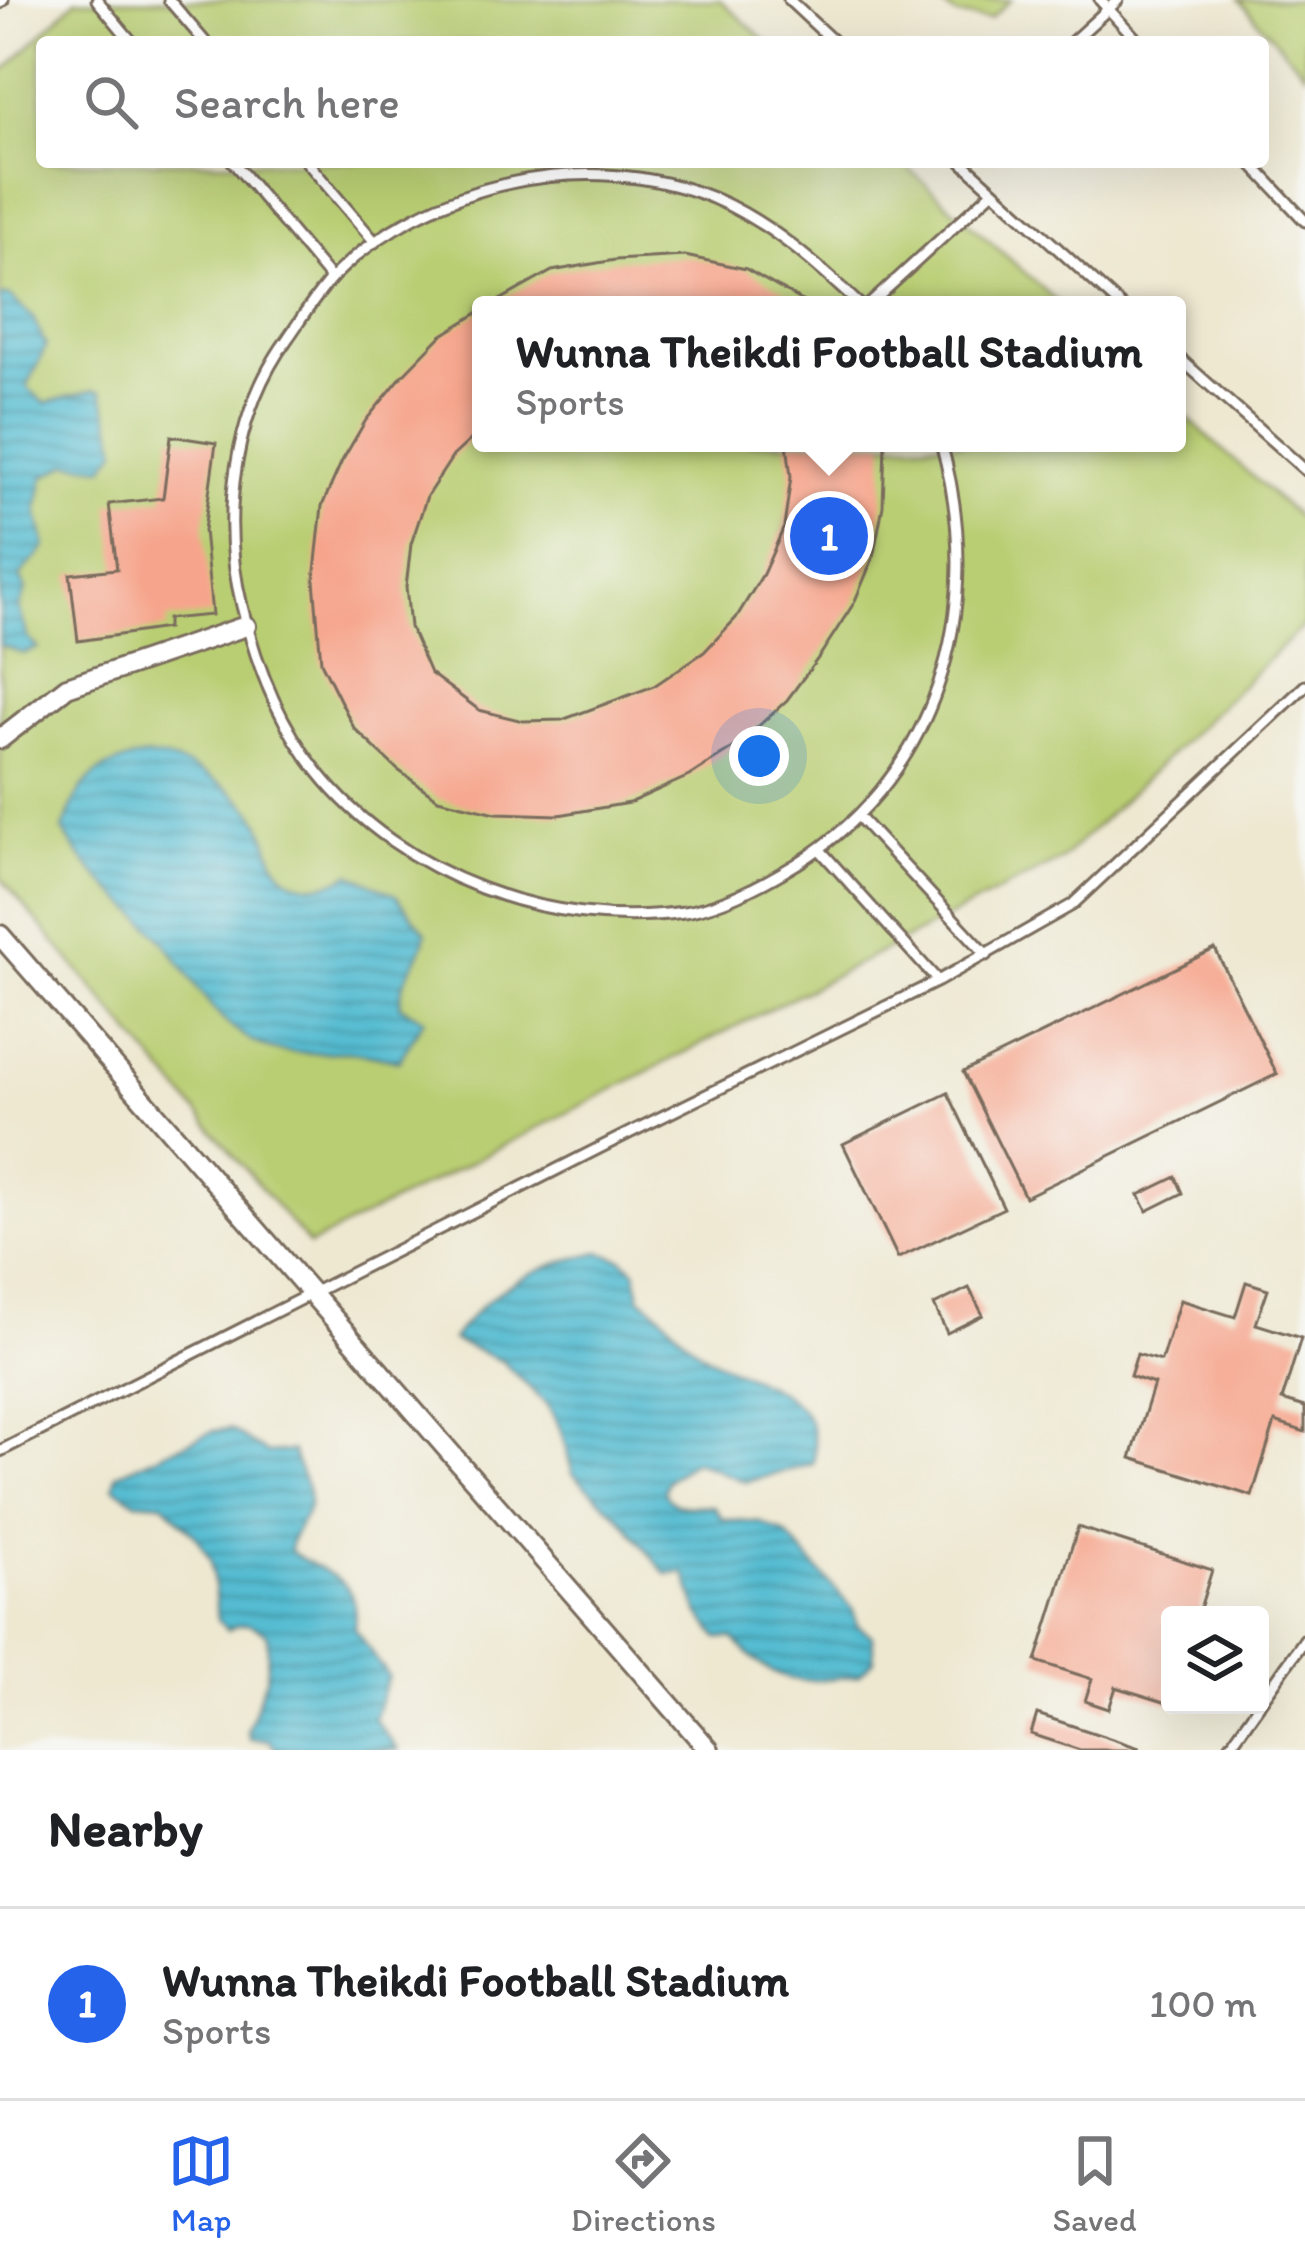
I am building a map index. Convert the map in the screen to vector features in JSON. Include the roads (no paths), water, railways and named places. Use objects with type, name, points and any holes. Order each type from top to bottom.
[{"type":"street","points":[[0,740],[67,687],[246,626]]},
{"type":"street","points":[[0,935],[709,1750]]},
{"type":"lane","points":[[97,0],[127,36]]},
{"type":"lane","points":[[169,0],[200,36]]},
{"type":"lane","points":[[789,0],[827,36]]},
{"type":"lane","points":[[1077,36],[1104,4],[1118,0]]},
{"type":"lane","points":[[1104,4],[1133,36]]},
{"type":"lane","points":[[238,168],[331,279]]},
{"type":"lane","points":[[312,168],[375,242]]},
{"type":"lane","points":[[968,168],[1110,296]]},
{"type":"lane","points":[[1256,168],[1305,221]]},
{"type":"lane","points":[[850,296],[797,247],[713,198],[636,177],[544,175],[440,203],[375,242],[331,279],[277,352],[244,429],[233,490],[232,566],[246,626],[274,702],[317,771],[374,829],[443,873],[513,899],[601,916],[687,911],[753,889],[821,851],[859,817],[927,724],[953,639],[959,532],[943,452]]},
{"type":"lane","points":[[879,296],[992,191]]},
{"type":"lane","points":[[1186,364],[1305,470]]},
{"type":"lane","points":[[0,1451],[987,955],[1072,905],[1305,686]]},
{"type":"lane","points":[[859,817],[987,955]]},
{"type":"lane","points":[[821,851],[938,981]]},
{"type":"lane","points":[[1269,1690],[1305,1640]]},
{"type":"lane","points":[[1227,1750],[1252,1714]]},
{"type":"water","points":[[0,296],[10,296],[33,318],[46,346],[27,387],[45,403],[102,392],[117,444],[104,467],[69,463],[44,477],[37,510],[46,547],[20,576],[26,590],[19,608],[28,638],[38,648],[23,654],[0,645]]},
{"type":"water","points":[[147,756],[190,768],[243,802],[261,824],[276,864],[291,879],[321,885],[350,873],[396,895],[426,933],[404,984],[400,1006],[424,1019],[399,1061],[351,1052],[282,1051],[245,1037],[218,1014],[162,939],[85,862],[63,830],[76,798],[102,770]]},
{"type":"water","points":[[600,1252],[622,1259],[636,1271],[640,1298],[695,1348],[781,1393],[808,1420],[814,1440],[813,1464],[746,1482],[693,1461],[667,1481],[664,1492],[680,1505],[713,1506],[723,1519],[759,1522],[786,1534],[853,1609],[857,1625],[872,1636],[874,1660],[859,1675],[789,1678],[763,1666],[733,1638],[718,1638],[699,1613],[685,1573],[666,1574],[619,1516],[573,1474],[560,1428],[547,1405],[502,1361],[452,1340],[483,1305],[517,1281]]},
{"type":"water","points":[[230,1429],[267,1453],[292,1451],[309,1500],[290,1551],[347,1587],[355,1629],[388,1676],[374,1719],[398,1750],[276,1750],[269,1740],[250,1739],[247,1732],[267,1676],[268,1635],[248,1625],[228,1630],[218,1621],[211,1560],[195,1535],[163,1503],[135,1501],[114,1487],[117,1474],[213,1431]]},
{"type":"place","name":"Wunna Theikdi Football Stadium","points":[[829,536]]}]
